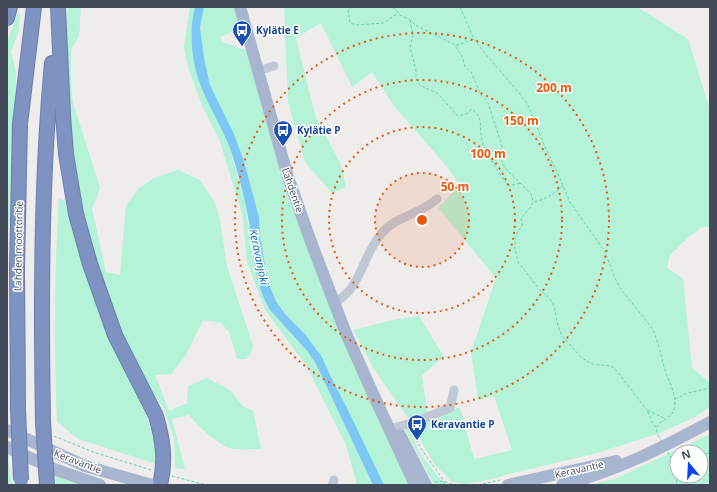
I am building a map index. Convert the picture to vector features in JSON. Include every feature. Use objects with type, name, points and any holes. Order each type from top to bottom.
[{"type":"highway","points":[[7,18],[10,7]]},
{"type":"highway","name":"Lahden moottoritie","points":[[22,483],[18,409],[17,267],[20,124],[34,7]]},
{"type":"highway","points":[[47,485],[43,422],[41,305],[44,178],[58,7]]},
{"type":"highway","points":[[58,7],[63,123],[66,154],[76,214],[90,264],[115,335],[156,416],[164,450],[164,462],[160,485]]},
{"type":"main road","name":"Lahdentie","points":[[240,7],[288,177],[334,303],[362,368],[397,426],[428,484]]},
{"type":"main road","name":"Keravantie","points":[[562,485],[603,473],[631,462],[710,422]]},
{"type":"main road","name":"Lahdentie","points":[[397,426],[415,485]]},
{"type":"main road","name":"Keravantie","points":[[7,430],[85,466],[152,485]]},
{"type":"main road","name":"Keravantie","points":[[7,447],[54,469],[100,485]]},
{"type":"main road","name":"Keravantie","points":[[508,485],[650,452]]},
{"type":"lane","points":[[257,71],[274,66]]},
{"type":"lane","points":[[334,303],[346,296],[357,279],[372,247],[383,231],[437,199]]},
{"type":"lane","points":[[397,426],[412,424],[450,408],[454,390]]},
{"type":"path","points":[[352,7],[347,8],[350,23],[356,25],[384,23],[398,13]]},
{"type":"path","points":[[393,7],[398,13],[410,20],[415,25],[455,46],[462,56],[465,67],[471,72],[481,95],[488,103],[502,146],[501,160],[505,168],[531,194],[533,202],[531,207],[521,218],[522,225],[515,237],[515,249],[518,262],[539,289],[550,299],[554,306],[558,326],[562,336],[582,358],[592,364],[611,366],[616,370],[647,410],[652,424],[656,427],[658,435],[669,454]]},
{"type":"path","points":[[460,7],[474,39],[520,94],[528,106],[544,147],[578,214],[605,252],[620,288],[656,335],[665,371],[675,399],[674,409],[670,417],[656,427]]},
{"type":"path","points":[[410,20],[413,35],[410,47],[416,70],[416,78],[421,86],[437,93],[458,116],[466,114],[472,108],[478,113],[481,119],[480,129],[482,142],[504,180],[508,186],[520,183]]},
{"type":"path","points":[[455,46],[474,39]]},
{"type":"path","points":[[533,202],[546,199],[563,186]]},
{"type":"path","points":[[675,399],[688,393],[710,388]]},
{"type":"path","points":[[647,410],[667,419]]},
{"type":"path","points":[[397,426],[422,450],[444,481],[452,485]]},
{"type":"path","points":[[51,435],[93,452],[151,470]]},
{"type":"path","points":[[173,476],[206,485]]},
{"type":"path","points":[[428,484],[444,481]]},
{"type":"green space","points":[[68,7],[81,7],[79,36],[71,49],[71,86],[73,103],[100,187],[92,208],[106,272],[120,275],[126,206],[139,188],[154,178],[178,170],[200,180],[215,203],[220,220],[227,266],[253,346],[250,355],[246,359],[237,359],[229,332],[221,323],[203,320],[186,355],[171,374],[155,375],[169,411],[187,403],[188,386],[207,378],[230,390],[243,407],[253,410],[261,449],[233,449],[227,447],[209,435],[189,415],[172,419],[185,469],[175,468],[174,438],[163,407],[152,393],[114,318],[95,267],[69,156],[65,50]]},
{"type":"green space","points":[[190,7],[195,7],[192,34],[193,51],[231,153],[245,202],[254,265],[266,303],[270,310],[308,352],[316,364],[373,485],[357,485],[346,445],[306,365],[265,310],[247,262],[242,213],[219,139],[204,110],[188,68],[184,46]]},
{"type":"green space","points":[[204,7],[235,7],[237,28],[220,37],[222,42],[246,50],[279,166],[412,485],[383,484],[322,357],[305,334],[285,314],[276,301],[268,282],[260,237],[259,217],[244,161],[234,134],[210,85],[204,58],[200,27]]},
{"type":"green space","points":[[284,7],[637,7],[688,39],[710,110],[710,227],[702,227],[687,238],[670,255],[667,268],[683,278],[692,368],[710,383],[710,407],[695,417],[657,434],[597,453],[492,479],[465,484],[452,482],[434,464],[409,419],[374,369],[353,330],[393,320],[419,316],[444,357],[422,375],[428,419],[460,407],[474,459],[512,450],[494,396],[478,400],[471,352],[496,278],[438,208],[460,185],[443,162],[394,106],[372,72],[352,87],[321,23],[296,38],[315,115],[341,165],[346,187],[332,193],[305,162],[288,102]]},
{"type":"green space","points":[[18,13],[20,15],[19,31],[11,52],[16,72],[16,126],[7,249],[7,42]]},
{"type":"green space","points":[[59,199],[64,200],[101,321],[146,415],[154,441],[156,464],[78,439],[57,422],[55,310]]},
{"type":"green space","points":[[403,426],[407,426],[421,455],[443,483],[447,485],[434,485]]},
{"type":"green space","points":[[710,434],[710,485],[591,485],[617,478],[669,453],[669,484],[709,484],[709,444],[689,444]]},
{"type":"green space","points":[[7,453],[10,455],[8,458],[12,485],[7,485]]},
{"type":"green space","points":[[55,474],[83,485],[56,485]]},
{"type":"water","name":"Keravanjoki","points":[[195,7],[204,7],[200,27],[204,58],[210,85],[234,134],[244,161],[259,217],[260,237],[268,282],[276,301],[285,314],[305,334],[322,357],[384,485],[373,485],[316,364],[308,352],[270,310],[265,300],[257,278],[249,222],[235,162],[228,143],[202,89],[195,67],[192,21]]},
{"type":"place","name":"Kylätie E","points":[[242,47]]},
{"type":"place","name":"Kylätie P","points":[[283,147]]},
{"type":"place","name":"Keravantie P","points":[[417,441]]}]
